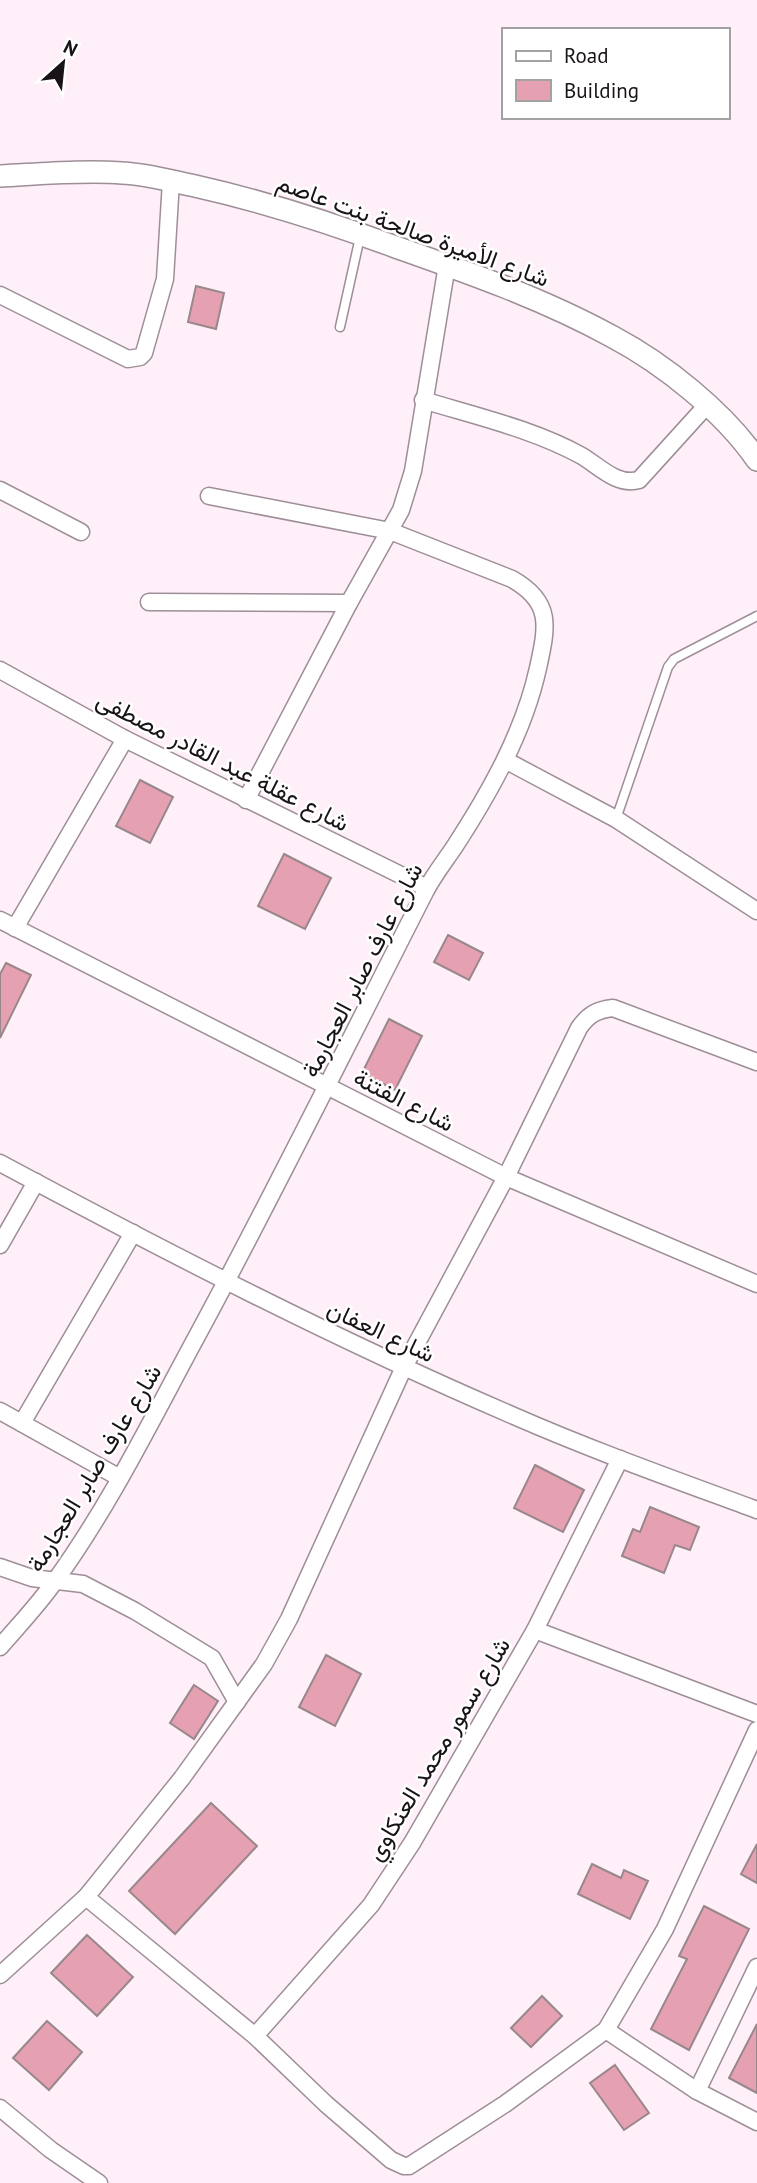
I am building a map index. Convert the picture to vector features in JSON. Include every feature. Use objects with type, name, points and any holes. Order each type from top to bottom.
[{"type":"street","name":"شارع الأميرة صالحة بنت عاصم","points":[[0,176],[123,173],[172,181],[279,208],[447,265],[520,294],[615,337],[681,383],[734,431],[757,460]]},
{"type":"street","points":[[0,295],[128,359],[140,358],[144,353],[165,279],[172,181]]},
{"type":"street","points":[[246,800],[349,603],[390,531],[408,491],[447,265]]},
{"type":"street","points":[[423,400],[541,438],[580,455],[621,482],[630,483],[639,481],[706,405]]},
{"type":"street","points":[[0,490],[81,532]]},
{"type":"street","name":"شارع عارف صابر العجارمة","points":[[0,1647],[55,1582],[120,1478],[226,1282],[427,888],[505,760],[538,670],[544,618],[538,599],[512,579],[390,531],[209,495]]},
{"type":"street","points":[[149,602],[349,603]]},
{"type":"street","name":"شارع عقلة عبد القادر مصطفى","points":[[0,670],[125,739],[427,888]]},
{"type":"street","points":[[15,928],[125,739]]},
{"type":"street","points":[[505,760],[616,819],[757,912]]},
{"type":"street","name":"شارع الفتنة","points":[[0,920],[506,1177],[757,1284]]},
{"type":"street","points":[[0,1975],[86,1897],[182,1778],[264,1664],[289,1619],[404,1367],[506,1177],[579,1028],[587,1017],[599,1009],[613,1008],[757,1062]]},
{"type":"street","name":"شارع العفان","points":[[0,1163],[226,1282],[404,1367],[620,1460],[757,1510]]},
{"type":"street","points":[[0,1245],[36,1182]]},
{"type":"street","points":[[22,1423],[133,1233]]},
{"type":"street","points":[[0,1411],[120,1478]]},
{"type":"street","name":"شارع سمور محمد العنكاوي","points":[[255,2036],[371,1905],[412,1843],[535,1630],[620,1460]]},
{"type":"street","points":[[0,1567],[18,1575],[70,1582],[95,1589],[212,1658],[237,1702]]},
{"type":"street","points":[[535,1630],[757,1714]]},
{"type":"street","points":[[86,1897],[255,2036],[326,2104],[391,2160],[404,2166],[505,2104],[606,2030],[665,1929],[757,1730]]},
{"type":"street","points":[[697,2091],[757,1967]]},
{"type":"street","points":[[606,2030],[697,2091],[757,2122]]},
{"type":"street","points":[[0,2108],[51,2150],[99,2183]]},
{"type":"lane","points":[[340,327],[361,234]]},
{"type":"lane","points":[[616,819],[668,667],[674,659],[757,616]]},
{"type":"building","points":[[196,286],[224,293],[216,329],[188,322]]},
{"type":"building","points":[[140,780],[173,797],[150,843],[116,826]]},
{"type":"building","points":[[284,854],[331,878],[305,929],[258,906]]},
{"type":"building","points":[[448,935],[483,953],[469,980],[434,962]]},
{"type":"building","points":[[6,963],[31,975],[0,1038],[0,974]]},
{"type":"building","points":[[389,1019],[422,1036],[395,1090],[362,1073]]},
{"type":"building","points":[[535,1465],[584,1490],[563,1532],[514,1508]]},
{"type":"building","points":[[650,1507],[699,1527],[690,1550],[675,1545],[664,1573],[622,1556],[633,1529],[640,1532]]},
{"type":"building","points":[[326,1655],[361,1674],[335,1726],[299,1707]]},
{"type":"building","points":[[194,1685],[218,1701],[194,1739],[170,1723]]},
{"type":"building","points":[[211,1803],[257,1846],[175,1934],[129,1891]]},
{"type":"building","points":[[757,1844],[757,1883],[741,1874]]},
{"type":"building","points":[[592,1864],[621,1878],[624,1870],[648,1881],[630,1919],[578,1894]]},
{"type":"building","points":[[704,1906],[749,1929],[689,2050],[651,2029],[687,1959],[679,1956]]},
{"type":"building","points":[[87,1935],[133,1977],[97,2016],[51,1973]]},
{"type":"building","points":[[542,1996],[562,2016],[531,2047],[511,2028]]},
{"type":"building","points":[[47,2021],[82,2052],[49,2090],[13,2058]]},
{"type":"building","points":[[757,2024],[757,2093],[729,2078]]},
{"type":"building","points":[[615,2065],[649,2113],[624,2130],[590,2083]]}]
